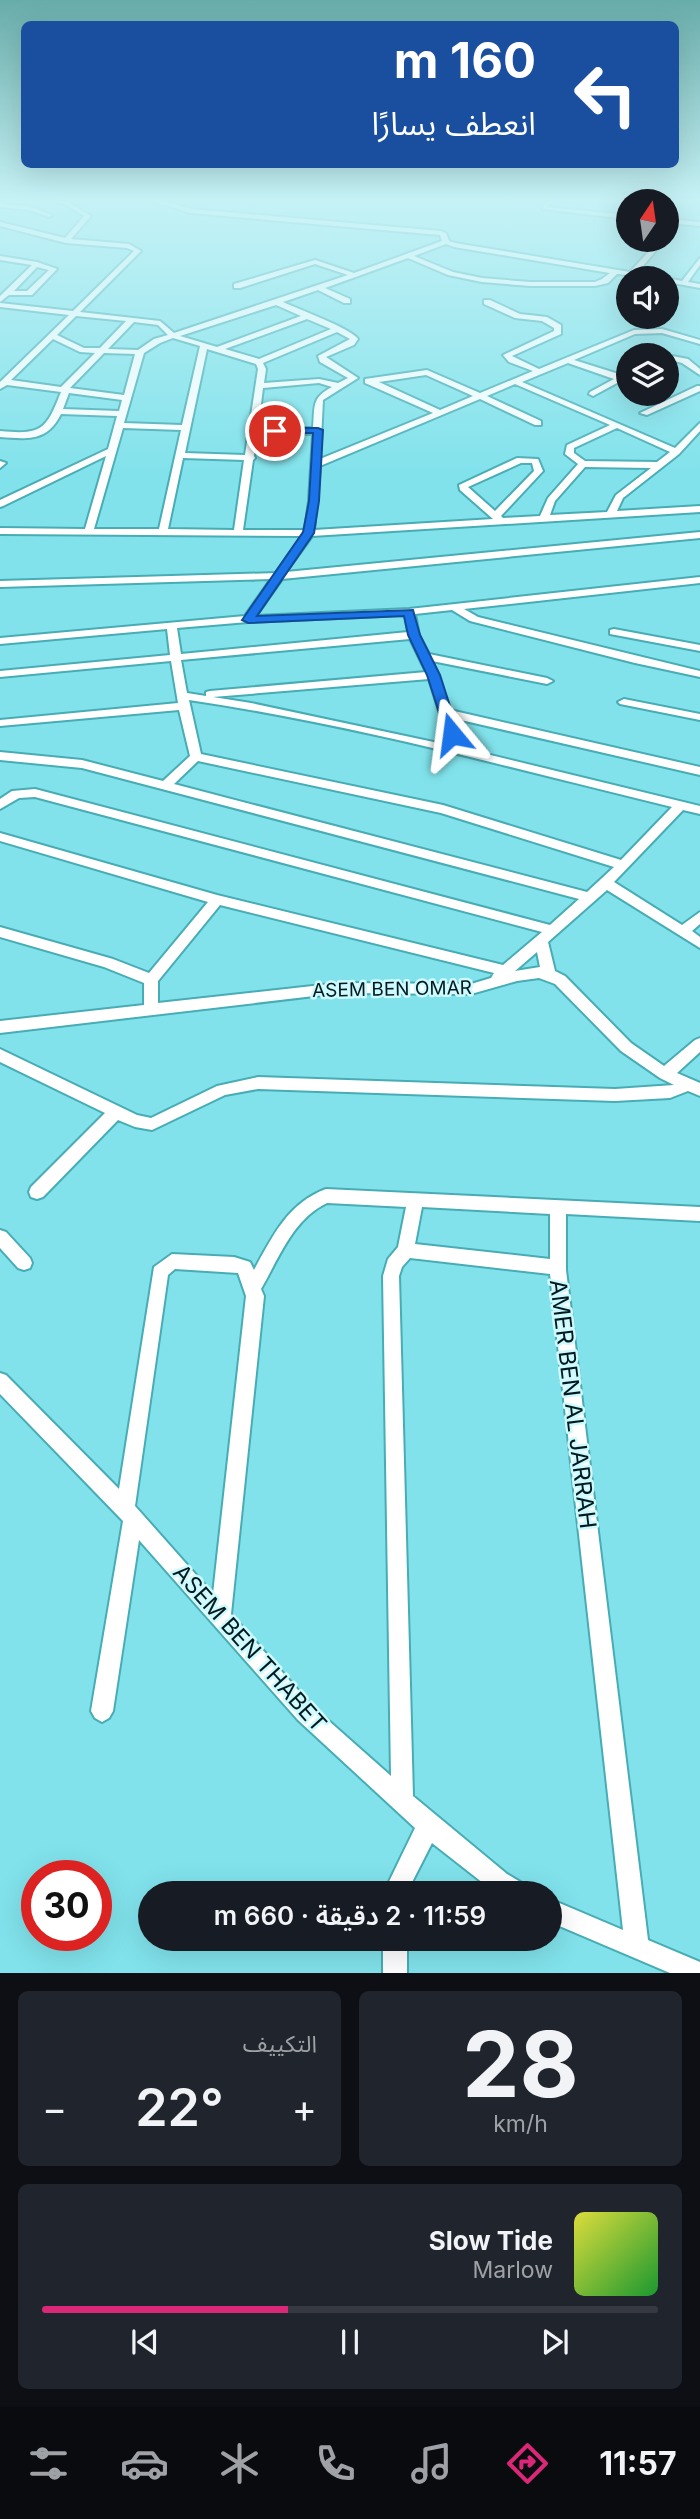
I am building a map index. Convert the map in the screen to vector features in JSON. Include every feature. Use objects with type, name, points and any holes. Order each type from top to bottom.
[{"type":"street","points":[[31,291],[7,293],[0,303],[130,322],[160,323],[173,336],[259,362],[338,329]]},
{"type":"street","points":[[3,384],[95,291]]},
{"type":"street","points":[[89,530],[140,352],[150,344],[310,291]]},
{"type":"street","points":[[326,291],[347,301]]},
{"type":"street","points":[[276,302],[352,336],[354,341],[323,354],[323,360],[354,378],[369,380],[428,372],[538,422]]},
{"type":"street","points":[[486,302],[518,316],[544,319],[558,327],[558,332],[508,355],[541,372]]},
{"type":"street","points":[[215,350],[308,316]]},
{"type":"street","points":[[0,434],[24,435],[43,432],[54,423],[64,390],[130,322]]},
{"type":"street","points":[[317,464],[641,331],[662,331],[700,342]]},
{"type":"street","points":[[51,335],[77,349],[140,352]]},
{"type":"street","points":[[163,532],[203,347]]},
{"type":"street","points":[[568,360],[616,375]]},
{"type":"street","points":[[679,360],[685,361],[700,373]]},
{"type":"street","points":[[238,533],[260,386],[262,369],[259,362]]},
{"type":"street","points":[[248,620],[309,533],[317,464],[319,400],[323,394],[354,378]]},
{"type":"street","points":[[369,380],[440,413]]},
{"type":"street","points":[[260,386],[319,381],[339,386]]},
{"type":"street","points":[[593,394],[616,381]]},
{"type":"street","points":[[516,382],[676,452]]},
{"type":"street","points":[[3,384],[127,398]]},
{"type":"street","points":[[644,413],[700,388]]},
{"type":"street","points":[[58,411],[123,414]]},
{"type":"street","points":[[120,425],[185,428]]},
{"type":"street","points":[[617,425],[569,447],[569,454],[583,464],[659,466]]},
{"type":"street","points":[[611,513],[619,497],[676,452],[700,426]]},
{"type":"street","points":[[253,431],[318,430]]},
{"type":"street","points":[[0,503],[112,450]]},
{"type":"street","points":[[179,455],[251,458]]},
{"type":"street","points":[[520,460],[535,461],[539,471],[498,518],[468,495],[464,485],[520,460]]},
{"type":"street","points":[[544,518],[551,500],[583,464]]},
{"type":"street","points":[[0,531],[309,533],[498,518],[700,509]]},
{"type":"street","points":[[0,584],[278,576],[700,536]]},
{"type":"street","points":[[0,641],[248,620],[409,612],[700,580]]},
{"type":"street","points":[[453,607],[474,619],[700,674]]},
{"type":"street","points":[[409,612],[414,635],[433,675],[452,734],[470,754]]},
{"type":"street","points":[[172,626],[178,683],[196,757]]},
{"type":"street","points":[[614,632],[700,648]]},
{"type":"street","points":[[0,674],[414,635]]},
{"type":"street","points":[[426,657],[547,681]]},
{"type":"street","points":[[0,723],[433,675]]},
{"type":"street","points":[[184,701],[251,706],[470,754],[700,810]]},
{"type":"street","points":[[624,702],[700,717]]},
{"type":"street","points":[[447,713],[700,771]]},
{"type":"street","points":[[0,756],[69,761],[588,897]]},
{"type":"street","points":[[166,785],[196,757]]},
{"type":"street","points":[[196,757],[443,809],[623,865]]},
{"type":"street","points":[[0,805],[16,794],[35,793],[552,930]]},
{"type":"street","points":[[489,987],[606,883],[680,806]]},
{"type":"street","points":[[0,836],[217,900],[505,971]]},
{"type":"street","points":[[606,883],[700,943]]},
{"type":"street","points":[[151,1010],[151,980],[217,900]]},
{"type":"street","points":[[683,931],[700,917]]},
{"type":"street","points":[[0,932],[108,963],[151,980]]},
{"type":"street","points":[[541,941],[548,972],[560,980],[616,1038],[665,1074],[695,1088]]},
{"type":"street","name":"ASEM BEN OMAR","points":[[0,1027],[340,988],[454,990],[489,987],[534,971],[548,972]]},
{"type":"street","points":[[665,1074],[700,1044]]},
{"type":"street","points":[[0,1055],[135,1121],[152,1124],[222,1090],[258,1083],[615,1095],[695,1088]]},
{"type":"street","points":[[37,1192],[116,1112]]},
{"type":"street","points":[[253,1287],[288,1226],[317,1199],[326,1196],[700,1214]]},
{"type":"street","points":[[401,1801],[391,1283],[394,1264],[406,1250],[415,1201]]},
{"type":"street","points":[[558,1206],[558,1270]]},
{"type":"street","points":[[0,1237],[24,1263]]},
{"type":"street","name":"AMER BEN AL JARRAH","points":[[406,1250],[531,1263],[558,1270],[637,1949]]},
{"type":"street","points":[[102,1712],[160,1272],[172,1261],[244,1267],[255,1296],[221,1617]]},
{"type":"street","name":"ASEM BEN THABET","points":[[0,1381],[129,1514],[305,1713],[429,1826],[498,1881]]},
{"type":"street","points":[[400,1881],[429,1826]]},
{"type":"street","points":[[562,1916],[698,1973]]},
{"type":"street","points":[[394,1951],[395,1973]]},
{"type":"route","points":[[275,431],[318,430],[314,501],[309,533],[251,612],[248,620],[409,612],[414,635],[433,675],[452,734]]}]
